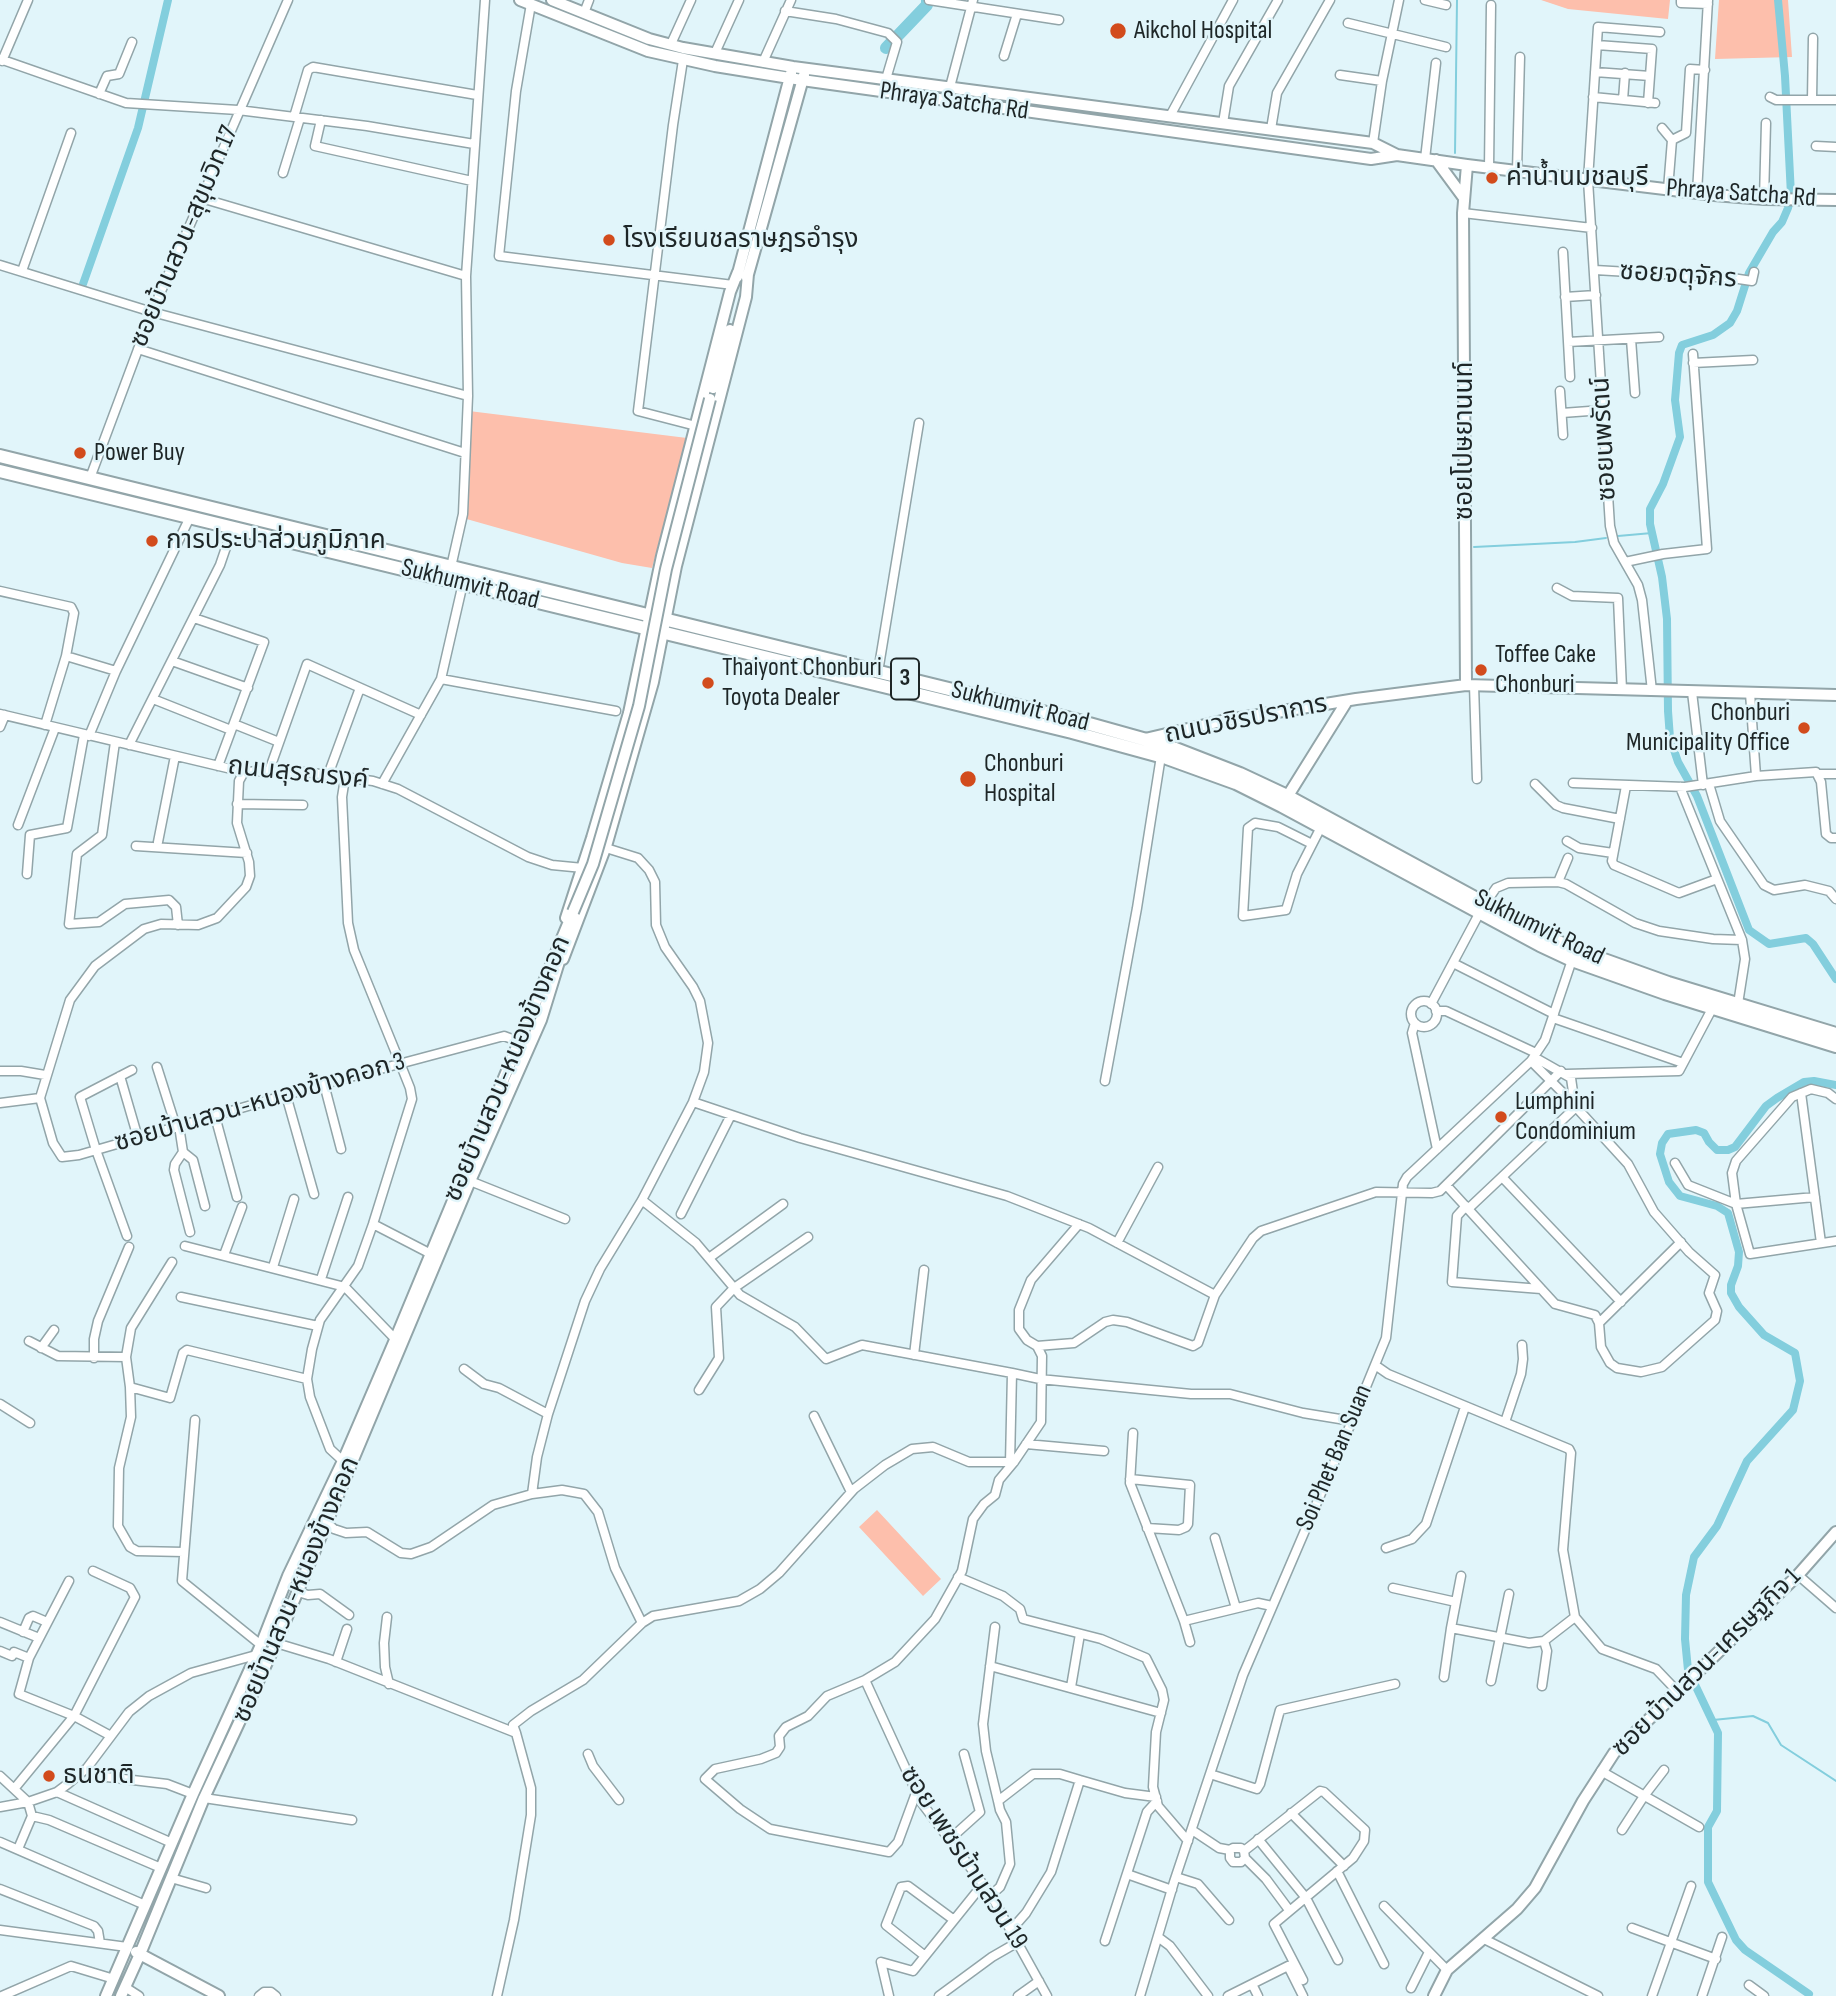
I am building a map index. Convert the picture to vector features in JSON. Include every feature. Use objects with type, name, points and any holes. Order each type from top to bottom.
[{"type":"main road","name":"Phraya Satcha Rd","points":[[552,0],[649,39],[763,62],[802,80],[1371,159],[1396,155],[1697,193],[1765,199],[1836,200]]},
{"type":"main road","name":"Phraya Satcha Rd","points":[[525,2],[648,51],[683,60],[791,73],[805,69],[1223,123],[1373,144],[1396,155]]},
{"type":"main road","points":[[551,976],[632,702],[647,622],[733,285],[743,273],[805,69]]},
{"type":"main road","points":[[551,976],[606,848],[646,706],[679,554],[746,297],[743,273],[791,73]]},
{"type":"main road","points":[[948,101],[950,88]]},
{"type":"main road","points":[[1064,117],[1068,103]]},
{"type":"main road","points":[[1164,131],[1170,116]]},
{"type":"main road","points":[[1371,159],[1373,144]]},
{"type":"main road","points":[[1431,160],[1464,198]]},
{"type":"main road","name":"ซอยโปษยานนท์","points":[[1467,165],[1463,213],[1470,685]]},
{"type":"main road","name":"ซอยบ้านสวน-หนองข้างคอก","points":[[123,1992],[171,1878],[198,1796],[288,1576],[399,1342],[541,1020],[551,976],[593,864],[639,706],[666,569],[743,273]]},
{"type":"main road","name":"Sukhumvit Road","points":[[0,456],[451,567],[647,622]]},
{"type":"main road","name":"Sukhumvit Road","points":[[0,471],[463,583],[878,672],[1145,739],[1240,774],[1321,827],[1576,950],[1738,1004],[1783,1024]]},
{"type":"main road","name":"Sukhumvit Road","points":[[664,626],[1161,756],[1284,801],[1481,905],[1540,945],[1572,960],[1713,1007],[1833,1039]]},
{"type":"main road","name":"ถนนวชิรปราการ","points":[[1145,739],[1222,722],[1347,701],[1470,685],[1836,695]]},
{"type":"main road","name":"ถนนวชิรปราการ","points":[[1284,801],[1347,701]]},
{"type":"main road","points":[[632,702],[646,706]]},
{"type":"main road","name":"ซอยบ้านสวน-หนองข้างคอก","points":[[106,1996],[172,1843],[276,1643],[327,1523],[431,1254],[520,1042],[551,976]]},
{"type":"main road","name":"ซอย บ้านสวน-เศรษฐกิจ 1","points":[[1434,1996],[1447,1970],[1517,1909],[1535,1888],[1601,1771],[1616,1750],[1798,1575],[1836,1532]]},
{"type":"main road","points":[[288,1576],[299,1587]]},
{"type":"main road","points":[[127,1947],[219,1996]]},
{"type":"street","points":[[28,0],[1,60],[126,103],[238,110],[474,144]]},
{"type":"street","name":"ซอยบ้านสวน-สุขุมวิท 17","points":[[90,478],[152,312],[288,0]]},
{"type":"street","points":[[451,567],[463,514],[468,396],[466,276],[485,0]]},
{"type":"street","points":[[584,13],[589,0]]},
{"type":"street","points":[[670,44],[691,0]]},
{"type":"street","points":[[715,53],[738,0]]},
{"type":"street","points":[[763,62],[791,0]]},
{"type":"street","points":[[929,0],[972,3],[1017,14],[1059,20]]},
{"type":"street","points":[[1170,116],[1233,0]]},
{"type":"street","points":[[1223,123],[1229,86],[1278,0]]},
{"type":"street","points":[[1271,130],[1277,93],[1330,0]]},
{"type":"street","points":[[1373,144],[1382,80],[1399,0]]},
{"type":"street","points":[[1425,0],[1446,5]]},
{"type":"street","points":[[1681,0],[1681,3],[1708,2],[1697,193]]},
{"type":"street","points":[[525,2],[499,256],[733,285]]},
{"type":"street","points":[[950,88],[972,3]]},
{"type":"street","points":[[1489,168],[1491,5]]},
{"type":"street","points":[[786,11],[836,19],[888,33],[896,38],[897,46],[890,59],[886,79]]},
{"type":"street","points":[[1004,56],[1017,14]]},
{"type":"street","points":[[1348,23],[1446,47]]},
{"type":"street","points":[[1593,97],[1652,103],[1652,49],[1597,45],[1598,27],[1660,32]]},
{"type":"street","points":[[1812,100],[1813,38]]},
{"type":"street","points":[[99,94],[107,76],[119,75],[132,42]]},
{"type":"street","name":"ซอยนพรัตน์","points":[[1597,45],[1588,180],[1610,526],[1614,543],[1638,585],[1657,691]]},
{"type":"street","points":[[1517,171],[1520,57]]},
{"type":"street","points":[[683,60],[638,411],[696,426]]},
{"type":"street","points":[[1431,160],[1436,63]]},
{"type":"street","points":[[283,173],[308,71],[313,67],[477,95]]},
{"type":"street","points":[[1672,140],[1686,134],[1690,69],[1705,70]]},
{"type":"street","points":[[1595,72],[1650,76]]},
{"type":"street","points":[[1623,100],[1625,74]]},
{"type":"street","points":[[1340,75],[1382,80]]},
{"type":"street","points":[[1773,98],[1836,100]]},
{"type":"street","points":[[321,120],[315,146],[472,181]]},
{"type":"street","points":[[1765,199],[1766,123]]},
{"type":"street","points":[[1662,128],[1672,140],[1668,189]]},
{"type":"street","points":[[22,271],[71,133]]},
{"type":"street","points":[[1816,146],[1836,147]]},
{"type":"street","points":[[201,198],[466,276]]},
{"type":"street","points":[[1463,213],[1592,228]]},
{"type":"street","points":[[1563,252],[1570,377]]},
{"type":"street","points":[[0,265],[152,312],[468,396]]},
{"type":"street","name":"ซอยจตุจักร","points":[[1595,270],[1752,282],[1754,272]]},
{"type":"street","points":[[1565,296],[1596,295]]},
{"type":"street","points":[[1568,342],[1658,337]]},
{"type":"street","points":[[1631,340],[1635,393]]},
{"type":"street","points":[[138,349],[465,453]]},
{"type":"street","points":[[1625,562],[1707,549],[1693,358],[1753,360]]},
{"type":"street","points":[[1560,391],[1563,435]]},
{"type":"street","points":[[1562,412],[1603,410]]},
{"type":"street","points":[[878,672],[919,423]]},
{"type":"street","points":[[27,874],[30,835],[67,828],[86,735],[190,517]]},
{"type":"street","points":[[130,745],[220,565],[233,527]]},
{"type":"street","points":[[382,784],[441,679],[463,583]]},
{"type":"street","points":[[1557,588],[1572,596],[1618,598],[1622,690]]},
{"type":"street","points":[[0,591],[71,607],[74,613],[66,656],[45,725]]},
{"type":"street","points":[[194,618],[264,642],[218,766]]},
{"type":"street","points":[[66,656],[116,671]]},
{"type":"street","points":[[172,661],[248,688]]},
{"type":"street","points":[[269,771],[307,664],[421,715]]},
{"type":"street","points":[[441,679],[616,711]]},
{"type":"street","points":[[1470,685],[1476,779]]},
{"type":"street","points":[[328,775],[360,688]]},
{"type":"street","points":[[1692,692],[1703,785],[1720,821],[1764,885],[1774,890],[1805,886],[1829,891],[1836,899]]},
{"type":"street","points":[[1750,693],[1756,776]]},
{"type":"street","points":[[153,699],[279,742]]},
{"type":"street","points":[[0,727],[2,715]]},
{"type":"street","name":"ถนนสุรณรงค์","points":[[2,715],[244,772],[328,775],[382,784],[398,789],[528,857],[552,865],[583,868]]},
{"type":"street","points":[[18,825],[55,728]]},
{"type":"street","points":[[115,742],[102,835],[77,854],[69,925],[99,922],[125,904],[169,900],[176,907],[178,925]]},
{"type":"street","points":[[158,842],[175,756]]},
{"type":"street","points":[[1105,1081],[1137,908],[1161,756]]},
{"type":"street","points":[[0,1103],[40,1098],[71,1000],[95,966],[144,929],[161,925],[198,925],[217,918],[246,887],[250,876],[247,853],[237,823],[239,781],[244,772]]},
{"type":"street","points":[[1573,783],[1683,787],[1756,776],[1815,772],[1836,774]]},
{"type":"street","points":[[1819,774],[1826,834],[1836,838]]},
{"type":"street","points":[[343,1461],[330,1450],[310,1397],[307,1379],[320,1320],[358,1266],[412,1099],[401,1063],[354,950],[348,923],[342,797],[345,778]]},
{"type":"street","points":[[1535,784],[1556,805],[1563,808],[1620,819]]},
{"type":"street","points":[[1626,786],[1612,861],[1617,867],[1675,892],[1683,892],[1717,879]]},
{"type":"street","points":[[1683,787],[1742,940],[1745,959],[1738,1004]]},
{"type":"street","points":[[237,804],[303,805]]},
{"type":"street","points":[[1312,844],[1278,827],[1255,823],[1248,828],[1243,916],[1286,911],[1297,874],[1321,827]]},
{"type":"street","points":[[1567,841],[1579,848],[1614,853]]},
{"type":"street","points":[[136,846],[247,853]]},
{"type":"street","points":[[532,1494],[537,1457],[548,1414],[584,1301],[642,1200],[693,1102],[704,1072],[708,1043],[700,1001],[665,947],[656,925],[655,882],[649,870],[638,858],[606,848]]},
{"type":"street","points":[[1558,882],[1568,858]]},
{"type":"street","points":[[1415,1024],[1422,1027],[1430,1025],[1435,1019],[1433,1007],[1481,905],[1496,888],[1508,883],[1558,882],[1635,923],[1659,931],[1713,939],[1742,940]]},
{"type":"street","name":"Soi Phet Ban Suan","points":[[1140,1996],[1243,1675],[1385,1338],[1402,1193],[1407,1177],[1534,1057],[1545,1040],[1572,960]]},
{"type":"street","points":[[1452,963],[1553,1016],[1683,1063]]},
{"type":"street","points":[[1437,1149],[1412,1033],[1415,1024],[1411,1014],[1413,1007],[1423,1001],[1564,1073],[1573,1081],[1575,1106]]},
{"type":"street","points":[[1037,1346],[1074,1343],[1105,1322],[1114,1320],[1127,1322],[1193,1346],[1198,1343],[1215,1295],[1253,1238],[1261,1231],[1376,1192],[1432,1193],[1447,1186],[1564,1073],[1679,1070],[1713,1007]]},
{"type":"street","name":"ซอยบ้านสวน-หนองข้างคอก 3","points":[[40,1098],[53,1143],[62,1157],[96,1150],[324,1084],[504,1036],[520,1042]]},
{"type":"street","points":[[1447,1186],[1555,1304],[1590,1312],[1599,1323],[1599,1342],[1610,1363],[1624,1370],[1641,1372],[1662,1367],[1713,1322],[1717,1311],[1709,1293],[1715,1275],[1652,1209],[1629,1166],[1534,1057]]},
{"type":"street","points":[[157,1067],[178,1126],[183,1152],[193,1160],[205,1206]]},
{"type":"street","points":[[127,1236],[80,1097],[132,1070]]},
{"type":"street","points":[[0,1071],[46,1075]]},
{"type":"street","points":[[120,1076],[138,1138]]},
{"type":"street","points":[[324,1084],[341,1149]]},
{"type":"street","points":[[1836,1099],[1816,1089],[1787,1101],[1734,1164],[1732,1172],[1736,1204],[1750,1254],[1836,1241]]},
{"type":"street","points":[[1801,1093],[1821,1244]]},
{"type":"street","points":[[286,1095],[314,1194]]},
{"type":"street","points":[[693,1102],[800,1138],[1007,1196],[1079,1224],[1215,1295]]},
{"type":"street","points":[[1541,1289],[1452,1282],[1457,1216],[1502,1177],[1575,1106]]},
{"type":"street","points":[[681,1214],[731,1115]]},
{"type":"street","points":[[215,1116],[237,1197]]},
{"type":"street","points":[[183,1152],[174,1170],[190,1232]]},
{"type":"street","points":[[1675,1163],[1688,1185],[1736,1204],[1815,1197]]},
{"type":"street","points":[[1116,1242],[1158,1167]]},
{"type":"street","points":[[1502,1177],[1620,1302]]},
{"type":"street","points":[[470,1181],[565,1219]]},
{"type":"street","points":[[321,1279],[348,1197]]},
{"type":"street","points":[[272,1267],[294,1199]]},
{"type":"street","points":[[642,1200],[696,1243],[740,1296],[795,1326],[826,1359],[862,1345],[1040,1379],[1191,1394],[1230,1394],[1303,1413],[1352,1421]]},
{"type":"street","points":[[709,1258],[783,1204]]},
{"type":"street","points":[[224,1255],[242,1207]]},
{"type":"street","points":[[373,1224],[431,1254]]},
{"type":"street","points":[[916,1793],[898,1842],[889,1852],[770,1829],[740,1809],[705,1779],[715,1769],[776,1753],[780,1747],[779,1736],[786,1727],[808,1716],[827,1696],[865,1680],[895,1662],[935,1619],[962,1571],[972,1519],[995,1495],[999,1479],[1041,1422],[1042,1356],[1037,1346],[1027,1340],[1019,1329],[1019,1310],[1031,1280],[1079,1224]]},
{"type":"street","points":[[699,1390],[719,1358],[716,1307],[734,1288],[808,1237]]},
{"type":"street","points":[[1599,1323],[1681,1242]]},
{"type":"street","points":[[185,1246],[345,1287],[399,1342]]},
{"type":"street","points":[[94,1359],[98,1321],[130,1247]]},
{"type":"street","points":[[172,1262],[131,1328],[126,1357],[131,1387],[131,1417],[119,1468],[117,1514],[118,1526],[127,1542],[137,1551],[184,1552]]},
{"type":"street","points":[[914,1355],[923,1270]]},
{"type":"street","points":[[181,1297],[318,1326]]},
{"type":"street","points":[[41,1348],[54,1330]]},
{"type":"street","points":[[29,1341],[58,1356],[94,1359],[126,1357]]},
{"type":"street","points":[[1505,1422],[1521,1374],[1521,1345]]},
{"type":"street","points":[[131,1387],[170,1398],[183,1353],[187,1350],[307,1379]]},
{"type":"street","points":[[1375,1365],[1388,1374],[1564,1447],[1571,1453],[1563,1550],[1575,1617],[1602,1649],[1656,1670],[1677,1691]]},
{"type":"street","points":[[464,1369],[484,1384],[499,1388],[548,1414]]},
{"type":"street","points":[[1012,1373],[1012,1462]]},
{"type":"street","points":[[0,1404],[30,1423]]},
{"type":"street","points":[[1386,1548],[1412,1539],[1426,1524],[1465,1407]]},
{"type":"street","points":[[814,1416],[851,1492]]},
{"type":"street","points":[[0,1807],[29,1802],[57,1792],[87,1768],[129,1712],[149,1696],[191,1673],[258,1650],[181,1578],[195,1420]]},
{"type":"street","points":[[1133,1433],[1130,1479],[1190,1642]]},
{"type":"street","points":[[1026,1444],[1104,1451]]},
{"type":"street","points":[[497,1996],[514,1920],[531,1815],[531,1788],[513,1725],[583,1680],[642,1623],[653,1616],[739,1601],[760,1588],[779,1573],[851,1492],[885,1465],[912,1449],[933,1447],[969,1462],[1012,1462]]},
{"type":"street","points":[[1130,1479],[1190,1485],[1186,1527],[1179,1530],[1147,1528]]},
{"type":"street","points":[[327,1523],[346,1533],[368,1532],[401,1553],[411,1554],[431,1547],[493,1505],[532,1494],[562,1490],[584,1494],[598,1512],[615,1568],[642,1623]]},
{"type":"street","points":[[1215,1538],[1236,1608]]},
{"type":"street","points":[[14,1789],[75,1716],[135,1598],[130,1588],[93,1571]]},
{"type":"street","points":[[1798,1575],[1836,1608]]},
{"type":"street","points":[[1444,1677],[1461,1576]]},
{"type":"street","points":[[958,1577],[1011,1601],[1020,1609],[1023,1619],[1101,1639],[1146,1658],[1162,1690],[1164,1700],[1155,1746],[1153,1787],[1171,1823],[1188,1841]]},
{"type":"street","points":[[69,1581],[29,1658],[19,1694],[75,1716],[111,1736]]},
{"type":"street","points":[[299,1587],[308,1595],[320,1594],[349,1615]]},
{"type":"street","points":[[1393,1588],[1456,1602]]},
{"type":"street","points":[[1491,1681],[1509,1594]]},
{"type":"street","points":[[1184,1621],[1258,1603],[1272,1606]]},
{"type":"street","points":[[23,1632],[29,1618],[33,1616],[47,1622]]},
{"type":"street","points":[[387,1617],[383,1643],[389,1684]]},
{"type":"street","points":[[1451,1628],[1530,1643],[1544,1641],[1575,1617]]},
{"type":"street","points":[[0,1622],[39,1638]]},
{"type":"street","points":[[991,1895],[1000,1887],[1010,1864],[1006,1822],[1000,1810],[983,1738],[995,1627]]},
{"type":"street","points":[[336,1662],[347,1629]]},
{"type":"street","points":[[1071,1688],[1080,1634]]},
{"type":"street","points":[[1542,1686],[1547,1651],[1544,1641]]},
{"type":"street","points":[[276,1643],[336,1662],[516,1732]]},
{"type":"street","points":[[0,1651],[12,1656],[14,1652],[29,1658]]},
{"type":"street","points":[[990,1666],[1161,1713]]},
{"type":"street","name":"ซอย เพชรบ้านสวน 19","points":[[865,1680],[921,1802],[991,1895],[1047,1996]]},
{"type":"street","points":[[1210,1774],[1257,1789],[1280,1710],[1395,1684]]},
{"type":"street","points":[[587,1754],[619,1800]]},
{"type":"street","points":[[950,1839],[980,1812],[964,1754]]},
{"type":"street","points":[[1622,1830],[1664,1770]]},
{"type":"street","points":[[1601,1771],[1699,1827]]},
{"type":"street","points":[[999,1801],[1033,1773],[1059,1774],[1140,1797],[1157,1799]]},
{"type":"street","points":[[0,1776],[29,1802],[32,1816],[18,1849]]},
{"type":"street","points":[[99,1776],[167,1784],[198,1796],[352,1820]]},
{"type":"street","points":[[1011,1930],[1026,1913],[1051,1872],[1080,1780]]},
{"type":"street","points":[[1230,1850],[1230,1858],[1241,1862],[1244,1854],[1258,1839],[1315,1793],[1324,1791],[1365,1830],[1364,1841],[1353,1858],[1274,1924],[1303,1980]]},
{"type":"street","points":[[57,1792],[172,1843]]},
{"type":"street","points":[[1105,1941],[1147,1812],[1157,1799]]},
{"type":"street","points":[[1290,1813],[1340,1869],[1384,1964]]},
{"type":"street","points":[[32,1816],[49,1820],[161,1868]]},
{"type":"street","points":[[1192,1830],[1219,1848],[1230,1850],[1237,1846],[1289,1910]]},
{"type":"street","points":[[1258,1839],[1306,1898],[1338,1960]]},
{"type":"street","points":[[0,1842],[145,1905]]},
{"type":"street","points":[[1127,1874],[1172,1890]]},
{"type":"street","points":[[1176,1877],[1198,1884],[1229,1920]]},
{"type":"street","points":[[171,1878],[206,1888]]},
{"type":"street","points":[[889,1996],[881,1962],[913,1971],[983,1884]]},
{"type":"street","points":[[925,1956],[886,1925],[901,1887],[908,1886],[954,1920]]},
{"type":"street","points":[[1652,1996],[1691,1886]]},
{"type":"street","points":[[0,1889],[94,1926],[98,1931],[100,1943]]},
{"type":"street","points":[[1384,1906],[1447,1970]]},
{"type":"street","points":[[1632,1928],[1716,1959]]},
{"type":"street","points":[[0,1930],[127,1947]]},
{"type":"street","points":[[1158,1937],[1170,1946],[1208,1996]]},
{"type":"street","points":[[1702,1996],[1722,1937]]},
{"type":"street","points":[[1484,1939],[1598,1996]]},
{"type":"street","points":[[939,1996],[992,1957],[1018,1942]]},
{"type":"street","points":[[1411,1988],[1429,1952]]},
{"type":"street","points":[[2,1996],[71,1966],[114,1979]]},
{"type":"street","points":[[1228,1996],[1288,1966],[1303,1996]]},
{"type":"street","points":[[1018,1996],[1039,1981]]},
{"type":"street","points":[[1252,1984],[1258,1996]]},
{"type":"street","points":[[1749,1985],[1764,1996]]},
{"type":"street","points":[[123,1992],[139,1996]]},
{"type":"street","points":[[259,1996],[264,1992],[271,1992],[276,1996]]},
{"type":"shaded area","points":[[1541,0],[1670,0],[1668,19],[1568,9]]},
{"type":"shaded area","points":[[1719,0],[1788,0],[1792,57],[1715,59]]},
{"type":"shaded area","points":[[469,411],[687,438],[652,568],[622,563],[463,518]]},
{"type":"shaded area","points":[[877,1510],[941,1579],[923,1596],[859,1527]]},
{"type":"waterway","points":[[83,284],[138,128],[168,0]]},
{"type":"waterway","points":[[886,48],[927,5],[927,0]]},
{"type":"waterway","points":[[1455,153],[1457,0]]},
{"type":"waterway","points":[[1778,0],[1791,195],[1788,208],[1749,273],[1737,311],[1730,323],[1713,335],[1682,345],[1675,400],[1680,437],[1663,484],[1650,509],[1650,524],[1662,577],[1667,619],[1670,738],[1678,762],[1697,796],[1749,930],[1769,944],[1806,938],[1813,944],[1836,979]]},
{"type":"waterway","points":[[1618,536],[1652,533]]},
{"type":"waterway","points":[[1474,547],[1606,538]]},
{"type":"waterway","points":[[1809,1994],[1745,1950],[1736,1940],[1708,1882],[1708,1827],[1717,1811],[1718,1733],[1688,1670],[1685,1639],[1686,1595],[1694,1557],[1717,1526],[1747,1461],[1793,1410],[1800,1381],[1795,1353],[1764,1335],[1739,1307],[1731,1293],[1739,1252],[1728,1213],[1717,1206],[1680,1196],[1669,1182],[1660,1154],[1662,1143],[1668,1134],[1696,1130],[1704,1133],[1717,1150],[1728,1150],[1735,1147],[1766,1106],[1777,1098],[1804,1082],[1836,1085]]},
{"type":"waterway","points":[[1713,1720],[1753,1716],[1768,1723],[1781,1745],[1836,1781]]},
{"type":"place","name":"Aikchol Hospital","points":[[1118,31]]},
{"type":"place","name":"ค่าน้ำนมชลบุรี","points":[[1492,178]]},
{"type":"place","name":"โรงเรียนชลราษฎรอำรุง","points":[[609,240]]},
{"type":"place","name":"Power Buy","points":[[80,453]]},
{"type":"place","name":"การประปาส่วนภูมิภาค","points":[[152,541]]},
{"type":"place","name":"Toffee Cake Chonburi","points":[[1481,670]]},
{"type":"place","name":"Thaiyont Chonburi Toyota Dealer","points":[[708,683]]},
{"type":"place","name":"Chonburi Municipality Office","points":[[1804,728]]},
{"type":"place","name":"Chonburi Hospital","points":[[968,779]]},
{"type":"place","name":"Lumphini Condominium","points":[[1501,1117]]},
{"type":"place","name":"ธนชาติ","points":[[49,1776]]}]
